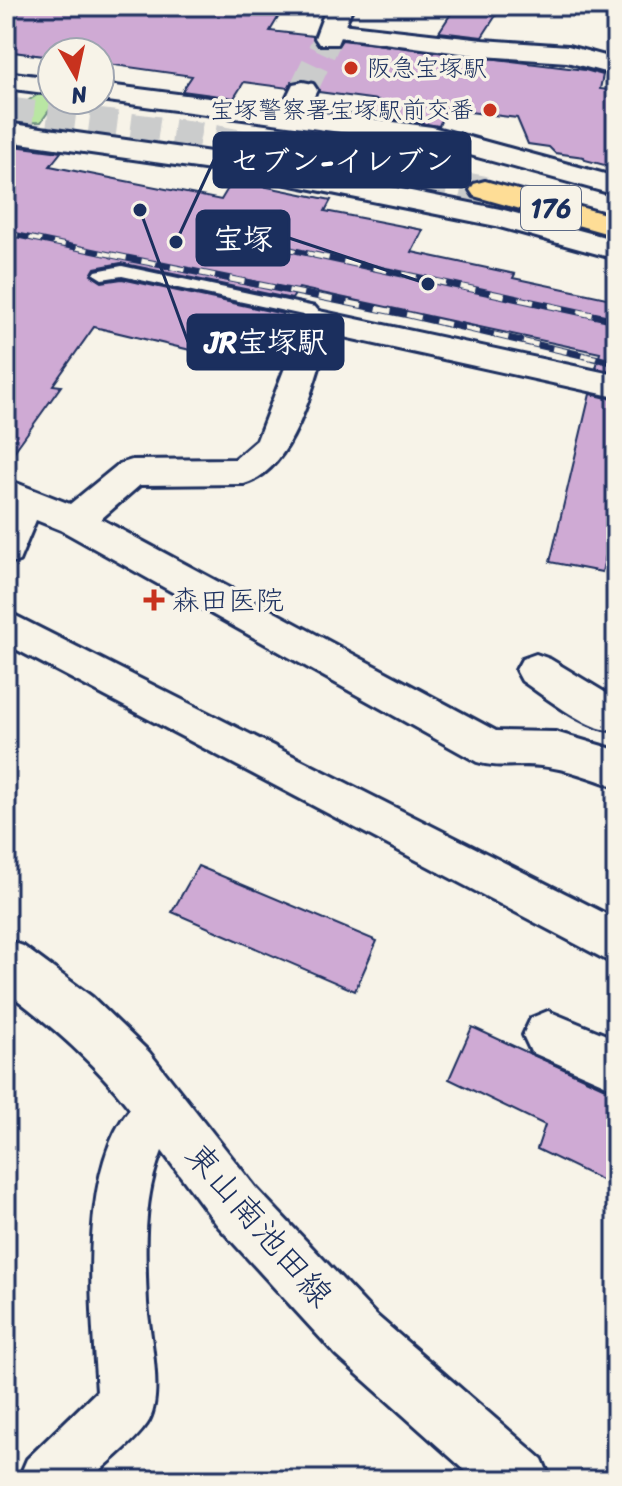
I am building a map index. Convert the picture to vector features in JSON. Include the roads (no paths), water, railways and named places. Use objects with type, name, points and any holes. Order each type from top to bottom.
[{"type":"highway","name":"176","points":[[466,177],[616,205]]},
{"type":"highway","name":"176","points":[[466,177],[616,227]]},
{"type":"street","points":[[333,25],[483,48],[568,54],[616,67]]},
{"type":"street","points":[[6,80],[36,84]]},
{"type":"street","points":[[291,117],[303,90]]},
{"type":"street","points":[[116,94],[432,136],[616,186]]},
{"type":"street","points":[[6,132],[232,164],[500,218],[616,250]]},
{"type":"street","points":[[393,133],[432,147],[466,177],[476,202],[500,218]]},
{"type":"street","points":[[387,194],[466,177]]},
{"type":"street","points":[[74,521],[132,473],[244,471],[272,446],[319,321],[616,386]]},
{"type":"street","points":[[6,551],[16,496],[74,521],[492,749],[513,746],[549,748],[599,762],[612,711],[536,670]]},
{"type":"street","points":[[6,626],[616,943]]},
{"type":"street","name":"東山南池田線","points":[[6,962],[75,1014],[131,1070],[237,1207],[356,1335],[521,1480]]},
{"type":"street","points":[[548,1035],[616,1064]]},
{"type":"street","points":[[48,1480],[127,1403],[117,1254],[137,1144],[147,1128],[164,1112]]},
{"type":"lane","points":[[102,274],[122,271],[309,311],[319,321]]},
{"type":"tunnel","points":[[303,90],[328,38]]},
{"type":"tunnel","points":[[6,111],[194,135],[485,190]]},
{"type":"railway","points":[[6,233],[122,257]]},
{"type":"railway","points":[[284,248],[324,257]]},
{"type":"railway","points":[[112,255],[409,315],[616,363]]},
{"type":"railway","points":[[314,255],[616,320]]},
{"type":"place","name":"阪急宝塚駅","points":[[351,68]]},
{"type":"place","name":"宝塚警察署宝塚駅前交番","points":[[490,110]]},
{"type":"place","name":"JR宝塚駅","points":[[140,210]]},
{"type":"place","name":"セブン-イレブン","points":[[176,242]]},
{"type":"place","name":"宝塚","points":[[428,284]]},
{"type":"place","name":"森田医院","points":[[154,600]]}]
